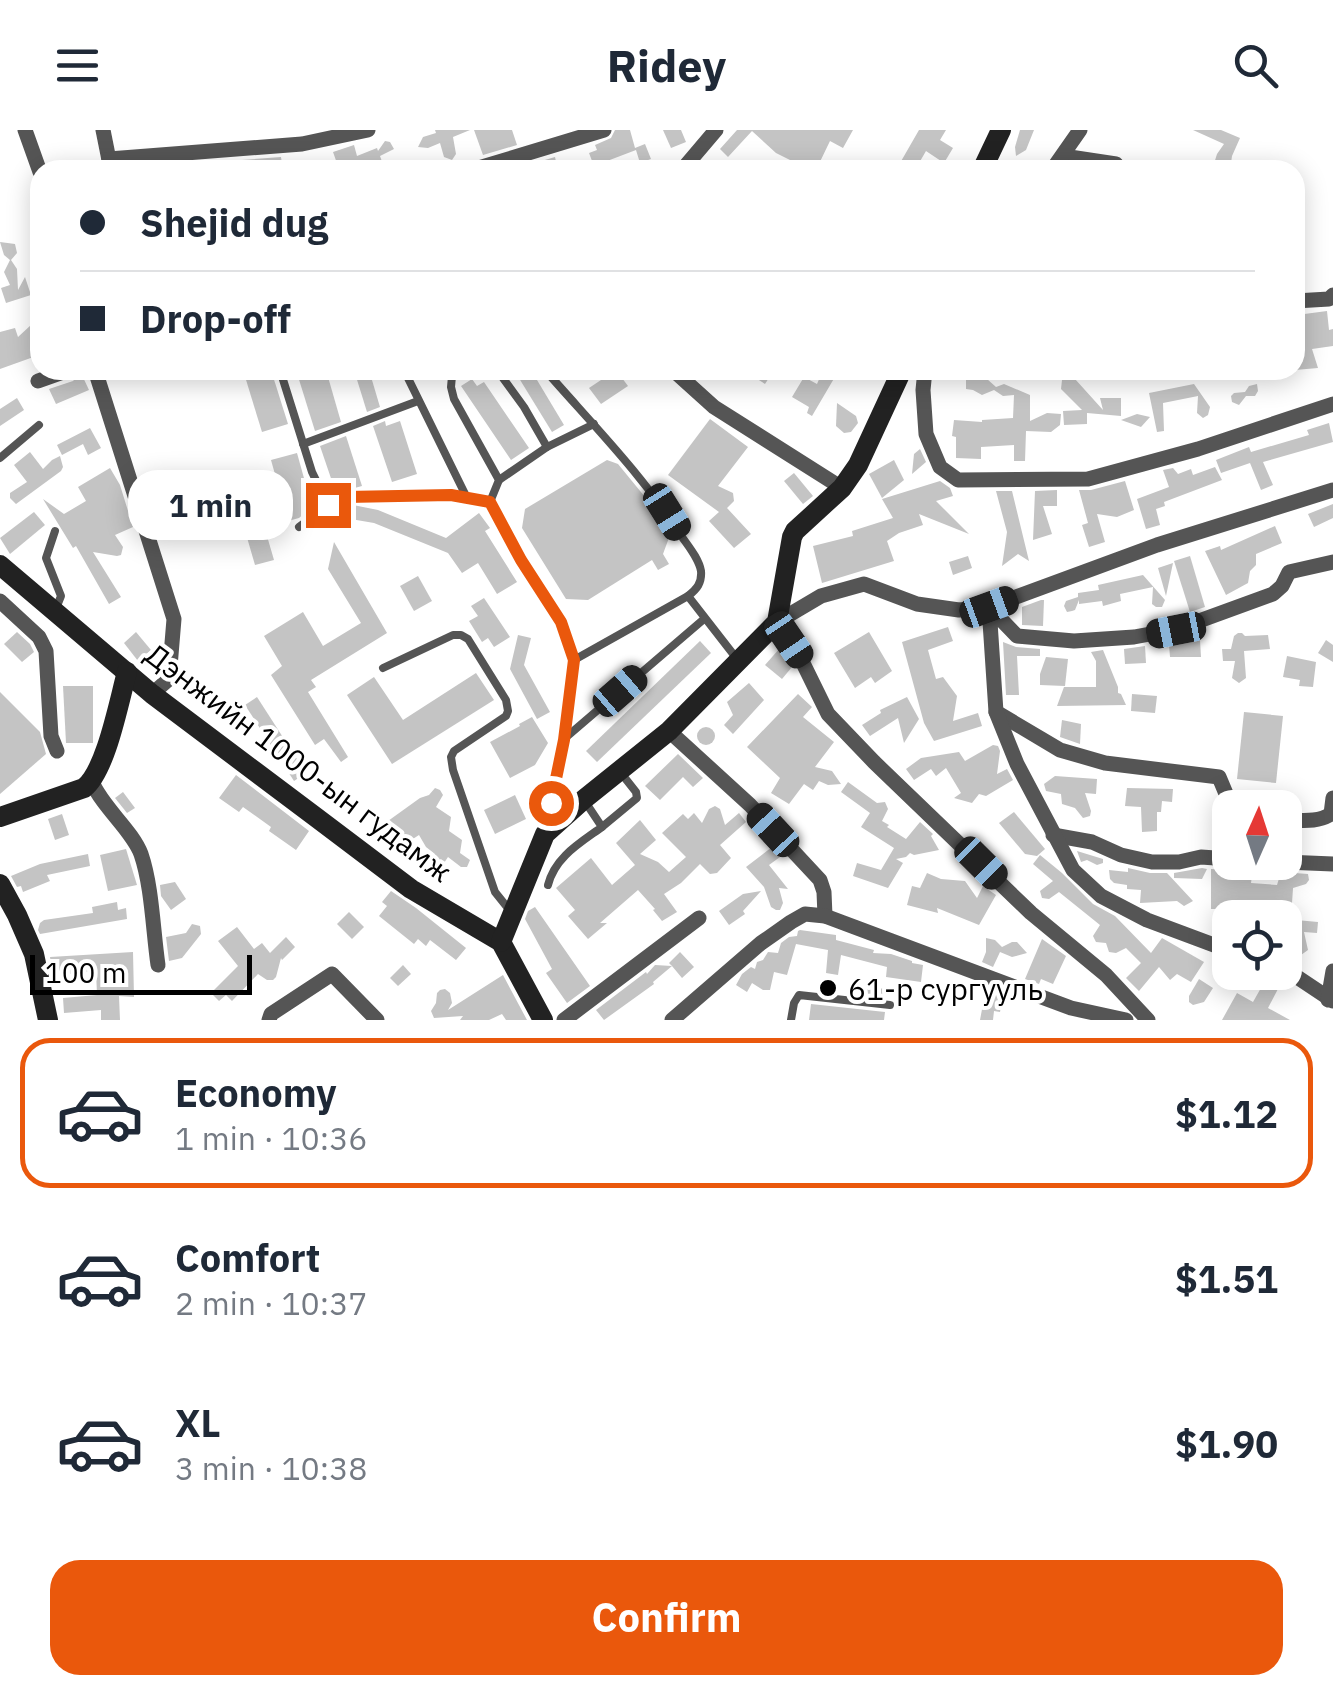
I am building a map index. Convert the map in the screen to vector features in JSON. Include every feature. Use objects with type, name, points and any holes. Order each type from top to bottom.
[{"type":"street","points":[[25,130],[36,160]]},
{"type":"street","points":[[103,130],[109,160]]},
{"type":"street","points":[[156,160],[302,144],[368,130]]},
{"type":"street","points":[[505,160],[604,130]]},
{"type":"street","points":[[690,160],[716,130]]},
{"type":"street","points":[[987,160],[1001,130]]},
{"type":"street","points":[[1060,160],[1080,130]]},
{"type":"street","points":[[1063,156],[1090,160]]},
{"type":"street","points":[[1305,300],[1332,298]]},
{"type":"street","points":[[98,380],[174,618],[170,679],[152,694]]},
{"type":"street","points":[[684,380],[714,407],[842,488]]},
{"type":"street","points":[[895,380],[858,465],[842,488],[792,537],[776,622],[801,659],[828,714],[1031,913],[1106,974],[1148,1020]]},
{"type":"street","points":[[924,380],[926,434],[940,467],[958,480],[1088,479],[1198,449],[1333,404]]},
{"type":"street","points":[[542,1020],[501,942],[544,834],[670,731],[776,622],[821,596],[864,584],[916,604],[960,610],[989,607],[1157,545],[1333,490]]},
{"type":"street","points":[[989,607],[1018,636],[1074,642],[1134,638],[1176,630],[1273,594],[1288,572],[1333,562]]},
{"type":"street","name":"Дэнжийн 1000-ын гудамж","points":[[0,565],[152,694],[411,889],[501,942]]},
{"type":"street","points":[[0,601],[38,637],[46,651],[52,736],[57,751]]},
{"type":"street","points":[[989,607],[996,712],[1017,764],[1073,870],[1101,896],[1147,920],[1212,944]]},
{"type":"street","points":[[0,817],[92,782],[100,767],[127,672]]},
{"type":"street","points":[[996,712],[1060,750],[1104,762],[1220,777],[1225,790]]},
{"type":"street","points":[[670,731],[750,805],[820,880],[825,916]]},
{"type":"street","points":[[92,782],[100,799],[140,852],[158,965]]},
{"type":"street","points":[[1302,820],[1331,814],[1333,798]]},
{"type":"street","points":[[1053,835],[1092,842],[1121,855],[1152,862],[1212,858]]},
{"type":"street","points":[[1302,863],[1333,864]]},
{"type":"street","points":[[0,884],[34,954],[48,1020]]},
{"type":"street","points":[[672,1020],[760,943],[805,914],[825,916],[1071,1008],[1126,1020]]},
{"type":"street","points":[[564,1020],[699,918]]},
{"type":"street","points":[[1331,1000],[1333,970]]},
{"type":"street","points":[[269,1020],[271,1014],[332,974],[377,1020]]},
{"type":"street","points":[[1302,980],[1331,1000]]},
{"type":"lane","points":[[283,380],[312,472],[328,505]]},
{"type":"lane","points":[[408,380],[467,498]]},
{"type":"lane","points":[[452,380],[454,399],[499,480]]},
{"type":"lane","points":[[504,380],[548,446]]},
{"type":"lane","points":[[554,380],[610,440],[667,512],[699,563],[702,576],[698,587],[688,596],[574,660]]},
{"type":"lane","points":[[304,444],[418,402]]},
{"type":"lane","points":[[490,502],[499,480],[548,446],[594,424]]},
{"type":"lane","points":[[0,458],[39,425]]},
{"type":"lane","points":[[299,527],[346,497],[451,495],[490,502]]},
{"type":"lane","points":[[490,502],[561,622],[574,660],[564,740],[544,834]]},
{"type":"lane","points":[[54,531],[46,558],[61,596],[55,611]]},
{"type":"lane","points":[[688,596],[739,662]]},
{"type":"lane","points":[[564,740],[704,619]]},
{"type":"lane","points":[[383,668],[462,634],[506,700],[506,716],[454,750],[451,757],[495,892],[513,916]]},
{"type":"lane","points":[[548,885],[550,874],[562,857],[637,798],[620,770]]},
{"type":"lane","points":[[584,800],[602,827]]},
{"type":"lane","points":[[792,1020],[799,995],[890,1004]]},
{"type":"building","points":[[435,130],[470,130],[453,137],[456,154],[452,160],[444,157],[440,143],[418,147],[423,137],[436,133]]},
{"type":"building","points":[[474,130],[512,130],[517,145],[483,155]]},
{"type":"building","points":[[615,130],[630,130],[635,148],[645,144],[651,159],[639,160],[636,150],[610,160],[592,160],[589,153],[597,150],[595,145],[611,138]]},
{"type":"building","points":[[663,130],[681,130],[686,142],[671,148]]},
{"type":"building","points":[[737,130],[853,130],[843,148],[830,141],[821,160],[790,160],[752,131],[728,157],[720,149]]},
{"type":"building","points":[[919,130],[946,130],[940,140],[953,148],[946,160],[926,151],[921,160],[902,160]]},
{"type":"building","points":[[1020,130],[1034,130],[1026,150],[1016,156],[1015,147]]},
{"type":"building","points":[[1193,130],[1221,130],[1240,138],[1231,160],[1215,160],[1224,144]]},
{"type":"building","points":[[385,141],[394,149],[380,156],[381,160],[336,160],[333,152],[354,145],[357,156],[377,148],[378,151]]},
{"type":"building","points":[[0,242],[15,244],[17,253],[11,260],[17,269],[18,290],[25,277],[30,292],[30,295],[6,303],[1,288],[10,285],[4,272],[10,260]]},
{"type":"building","points":[[1327,311],[1329,330],[1333,329],[1333,346],[1312,349],[1318,368],[1305,369],[1305,314]]},
{"type":"building","points":[[30,326],[30,358],[0,369],[0,332],[15,328],[18,337]]},
{"type":"building","points":[[84,380],[89,390],[56,404],[49,389]]},
{"type":"building","points":[[246,380],[274,380],[288,424],[262,432]]},
{"type":"building","points":[[299,380],[329,380],[341,422],[315,431]]},
{"type":"building","points":[[357,380],[372,380],[380,407],[367,412]]},
{"type":"building","points":[[470,380],[477,386],[484,382],[529,448],[511,460],[461,386]]},
{"type":"building","points":[[520,380],[537,380],[564,425],[552,432]]},
{"type":"building","points":[[601,380],[624,380],[628,386],[601,404],[589,388]]},
{"type":"building","points":[[802,380],[817,384],[819,380],[833,380],[812,416],[807,413],[809,407],[792,397]]},
{"type":"building","points":[[966,380],[988,380],[996,387],[1004,384],[1030,395],[1030,421],[1047,413],[1061,414],[1060,425],[1051,432],[1026,431],[1025,461],[1014,461],[1014,445],[981,447],[981,459],[956,458],[954,420],[1013,418],[1014,395],[1003,396],[994,390],[982,395],[966,389]]},
{"type":"building","points":[[1062,380],[1076,380],[1103,410],[1100,398],[1121,398],[1121,416],[1087,413],[1087,424],[1064,425],[1063,411],[1082,410],[1061,389]]},
{"type":"building","points":[[1194,384],[1210,407],[1208,415],[1203,418],[1197,413],[1198,396],[1163,403],[1164,431],[1157,432],[1149,393]]},
{"type":"building","points":[[1257,384],[1255,396],[1246,396],[1239,405],[1232,402],[1234,393],[1245,392]]},
{"type":"building","points":[[17,398],[24,410],[0,426],[0,409]]},
{"type":"building","points":[[837,403],[856,416],[858,423],[851,432],[844,433],[836,426]]},
{"type":"building","points":[[1137,414],[1150,417],[1141,427],[1121,420]]},
{"type":"building","points":[[710,419],[748,447],[718,486],[733,493],[734,501],[727,508],[751,534],[734,548],[709,521],[719,512],[668,475]]},
{"type":"building","points":[[385,421],[386,426],[400,421],[417,474],[392,482],[373,426]]},
{"type":"building","points":[[1329,423],[1333,442],[1263,462],[1273,485],[1261,490],[1250,463],[1221,473],[1216,460],[1249,447],[1251,452],[1309,435],[1307,430]]},
{"type":"building","points":[[90,428],[101,448],[88,455],[83,444],[62,455],[57,445]]},
{"type":"building","points":[[346,436],[362,486],[336,493],[320,446]]},
{"type":"building","points":[[920,449],[926,462],[912,474],[914,454]]},
{"type":"building","points":[[30,452],[43,469],[60,456],[63,467],[16,504],[10,493],[27,482],[14,465]]},
{"type":"building","points":[[297,453],[312,507],[288,521],[271,460]]},
{"type":"building","points":[[607,460],[618,464],[670,535],[663,554],[669,564],[658,570],[652,560],[588,600],[566,599],[522,528],[525,509]]},
{"type":"building","points":[[894,460],[904,480],[882,498],[869,474]]},
{"type":"building","points":[[1215,467],[1222,480],[1164,502],[1165,506],[1156,509],[1160,525],[1146,529],[1137,499],[1169,487],[1163,470],[1173,468],[1178,474],[1191,469],[1193,475]]},
{"type":"building","points":[[110,468],[120,485],[133,527],[115,535],[123,547],[121,555],[93,552],[121,597],[109,604],[43,499],[64,514],[86,501],[78,487]]},
{"type":"building","points":[[794,473],[813,496],[803,504],[784,481]]},
{"type":"building","points":[[940,481],[953,496],[936,501],[969,534],[919,514],[923,525],[887,541],[894,561],[822,583],[813,546],[853,536],[852,531],[893,518],[882,499]]},
{"type":"building","points":[[1125,481],[1134,510],[1117,517],[1097,514],[1105,542],[1089,547],[1082,525],[1088,523],[1079,490]]},
{"type":"building","points":[[1057,490],[1057,506],[1043,506],[1052,534],[1033,540],[1035,491]]},
{"type":"building","points":[[996,491],[1012,491],[1029,561],[1018,554],[1002,566],[1007,532]]},
{"type":"building","points":[[348,504],[378,510],[446,538],[479,513],[490,528],[485,531],[517,582],[497,594],[478,563],[462,573],[448,553],[374,523],[339,517],[341,507]]},
{"type":"building","points":[[1333,504],[1333,518],[1314,527],[1308,514]]},
{"type":"building","points":[[258,505],[274,560],[255,565],[239,510]]},
{"type":"building","points":[[34,512],[45,525],[10,554],[0,538]]},
{"type":"building","points":[[1275,526],[1282,543],[1256,554],[1248,583],[1226,595],[1205,551],[1220,546],[1221,550]]},
{"type":"building","points":[[334,542],[387,633],[311,680],[316,687],[308,692],[348,757],[341,762],[324,739],[315,745],[271,675],[282,666],[264,636],[303,612],[323,646],[361,623],[328,569]]},
{"type":"building","points":[[968,556],[972,568],[953,575],[949,562]]},
{"type":"building","points":[[1190,556],[1205,607],[1190,612],[1174,561]]},
{"type":"building","points":[[1173,563],[1166,596],[1158,568]]},
{"type":"building","points":[[1143,575],[1165,600],[1162,607],[1152,604],[1153,587],[1120,594],[1121,601],[1103,606],[1102,601],[1079,604],[1079,600],[1075,610],[1067,612],[1064,606],[1078,593],[1099,590],[1098,585]]},
{"type":"building","points":[[418,576],[432,601],[414,611],[400,586]]},
{"type":"building","points":[[484,598],[510,637],[494,647],[488,638],[482,642],[469,621],[478,616],[471,606]]},
{"type":"building","points":[[1041,600],[1043,626],[1022,625],[1022,607]]},
{"type":"building","points":[[948,627],[953,641],[928,650],[936,679],[943,677],[957,696],[953,721],[978,713],[982,726],[934,741],[924,723],[902,642]]},
{"type":"building","points":[[17,632],[34,652],[22,662],[4,644]]},
{"type":"building","points":[[136,632],[151,650],[138,661],[124,643]]},
{"type":"building","points":[[869,632],[892,671],[875,683],[871,677],[855,688],[834,653]]},
{"type":"building","points":[[1238,633],[1268,635],[1270,649],[1244,651],[1246,678],[1239,683],[1232,678],[1235,661],[1223,661],[1222,649],[1231,649]]},
{"type":"building","points":[[518,635],[531,638],[524,665],[550,712],[537,719],[510,669]]},
{"type":"building","points":[[1200,640],[1201,657],[1170,657],[1169,645]]},
{"type":"building","points":[[1326,640],[1333,645],[1333,662],[1318,653]]},
{"type":"building","points":[[700,641],[711,653],[597,762],[586,751]]},
{"type":"building","points":[[1003,642],[1040,649],[1040,656],[1017,656],[1019,695],[1006,695]]},
{"type":"building","points":[[1145,646],[1146,663],[1125,664],[1124,649]]},
{"type":"building","points":[[780,648],[792,667],[782,679],[765,665]]},
{"type":"building","points":[[1103,650],[1126,705],[1057,706],[1064,687],[1096,687],[1096,661],[1091,652]]},
{"type":"building","points":[[1287,656],[1316,662],[1313,687],[1299,686],[1300,680],[1283,677]]},
{"type":"building","points":[[1046,657],[1068,659],[1065,686],[1040,685]]},
{"type":"building","points":[[476,673],[494,700],[392,764],[347,695],[374,677],[403,720]]},
{"type":"building","points":[[749,683],[764,700],[733,734],[724,725],[733,715],[727,702]]},
{"type":"building","points":[[63,686],[93,686],[93,743],[66,743]]},
{"type":"building","points":[[0,692],[40,732],[46,754],[0,794]]},
{"type":"building","points":[[798,694],[812,707],[803,717],[834,742],[815,767],[832,771],[841,784],[819,781],[813,790],[804,784],[789,804],[771,793],[780,778],[747,747]]},
{"type":"building","points":[[1132,694],[1157,696],[1155,713],[1131,711]]},
{"type":"building","points":[[257,697],[306,773],[294,781],[245,705]]},
{"type":"building","points":[[907,697],[919,719],[904,743],[898,718],[870,736],[862,725],[880,710]]},
{"type":"building","points":[[1244,712],[1283,716],[1276,783],[1237,779]]},
{"type":"building","points":[[532,717],[548,743],[535,765],[510,778],[490,742]]},
{"type":"building","points":[[1062,720],[1081,724],[1080,744],[1060,737]]},
{"type":"building","points":[[706,727],[715,736],[706,745],[697,736]]},
{"type":"building","points":[[993,745],[1000,751],[997,774],[1007,769],[1013,780],[986,796],[979,794],[972,803],[954,798],[961,793],[946,768],[936,776],[931,769],[914,780],[906,769],[921,758],[959,752],[965,761]]},
{"type":"building","points":[[678,754],[703,778],[693,787],[683,777],[660,800],[645,786]]},
{"type":"building","points":[[236,775],[309,831],[296,850],[243,807],[239,812],[219,798]]},
{"type":"building","points":[[1055,776],[1097,779],[1096,794],[1085,793],[1090,816],[1083,818],[1075,808],[1062,804],[1061,794],[1046,791],[1044,784]]},
{"type":"building","points":[[848,782],[877,803],[885,802],[888,809],[882,821],[887,827],[906,839],[920,822],[933,834],[939,850],[910,853],[896,859],[903,863],[888,888],[853,876],[857,863],[881,870],[894,848],[861,827],[870,813],[841,792]]},
{"type":"building","points":[[435,788],[443,795],[436,807],[451,817],[449,831],[462,840],[460,853],[470,860],[467,867],[448,857],[440,869],[434,868],[435,854],[419,835],[405,844],[388,821]]},
{"type":"building","points":[[1127,788],[1173,789],[1172,802],[1162,801],[1161,812],[1157,812],[1157,831],[1142,832],[1141,807],[1125,806]]},
{"type":"building","points":[[123,792],[135,808],[127,813],[115,798]]},
{"type":"building","points":[[515,795],[526,819],[495,834],[484,810]]},
{"type":"building","points":[[715,806],[720,809],[725,825],[739,813],[746,822],[720,845],[731,858],[717,873],[710,874],[700,864],[664,894],[677,912],[662,921],[638,890],[600,923],[607,923],[588,939],[568,916],[575,910],[556,888],[591,858],[612,885],[635,865],[616,843],[640,820],[656,840],[640,854],[669,872],[686,857],[662,833],[683,814],[688,819],[694,813],[702,823]]},
{"type":"building","points":[[1014,812],[1045,849],[1037,856],[1025,854],[999,823]]},
{"type":"building","points":[[62,814],[69,835],[55,840],[48,819]]},
{"type":"building","points":[[772,847],[780,857],[769,865],[788,889],[779,888],[783,903],[780,910],[771,907],[764,887],[746,867]]},
{"type":"building","points":[[126,849],[137,885],[108,891],[100,855]]},
{"type":"building","points":[[1077,851],[1103,859],[1103,863],[1081,862]]},
{"type":"building","points":[[88,854],[90,866],[47,875],[50,881],[23,892],[11,876],[40,864]]},
{"type":"building","points":[[1040,855],[1093,904],[1115,916],[1151,953],[1162,938],[1204,962],[1191,982],[1177,974],[1170,980],[1159,967],[1139,991],[1126,978],[1141,963],[1126,948],[1109,952],[1106,943],[1096,942],[1093,936],[1100,925],[1059,892],[1049,899],[1042,898],[1040,891],[1053,881],[1033,864]]},
{"type":"building","points":[[1128,868],[1167,873],[1193,901],[1184,906],[1177,901],[1140,903],[1141,890],[1127,889],[1127,885],[1110,879],[1109,870],[1128,872]]},
{"type":"building","points":[[1207,869],[1202,879],[1174,878],[1174,873]]},
{"type":"building","points":[[1211,869],[1212,880],[1251,880],[1251,883],[1277,885],[1279,880],[1302,880],[1302,874],[1308,874],[1309,880],[1293,888],[1292,900],[1212,900],[1211,909]]},
{"type":"building","points":[[927,873],[965,881],[977,898],[983,886],[996,895],[979,925],[937,908],[938,913],[907,905],[912,886],[920,888]]},
{"type":"building","points":[[175,882],[186,899],[171,910],[161,896],[160,885]]},
{"type":"building","points":[[391,891],[466,948],[456,960],[430,940],[426,946],[418,939],[414,944],[379,916],[387,906],[382,902]]},
{"type":"building","points":[[761,891],[743,911],[745,914],[729,925],[719,911],[743,894]]},
{"type":"building","points":[[117,902],[118,910],[126,908],[127,919],[40,934],[38,930],[44,920],[93,913],[92,907]]},
{"type":"building","points":[[535,907],[590,986],[567,1003],[546,973],[552,969],[525,919]]},
{"type":"building","points":[[349,912],[364,927],[352,939],[337,924]]},
{"type":"building","points":[[1302,921],[1318,922],[1317,933],[1304,932],[1308,950],[1302,954]]},
{"type":"building","points":[[192,924],[200,926],[201,934],[182,958],[169,961],[166,937],[186,933]]},
{"type":"building","points":[[237,927],[254,949],[262,943],[270,953],[286,937],[295,947],[281,958],[273,980],[258,974],[232,1001],[226,995],[219,1001],[211,993],[238,966],[218,941]]},
{"type":"building","points":[[800,930],[836,935],[836,940],[874,950],[873,953],[891,954],[923,965],[921,982],[886,977],[887,967],[841,955],[838,975],[826,973],[828,950],[796,944],[787,975],[774,972],[770,990],[752,983],[747,992],[736,985],[742,974],[751,967],[755,969],[768,952],[778,953],[781,943],[797,936]]},
{"type":"building","points":[[986,938],[1002,947],[1017,942],[1027,953],[1012,957],[1000,952],[993,967],[982,962]]},
{"type":"building","points":[[1042,939],[1066,956],[1053,984],[1025,979]]},
{"type":"building","points":[[133,952],[134,997],[119,996],[120,1020],[101,1020],[101,1010],[64,1013],[63,998],[97,995],[96,971],[52,971],[50,957]]},
{"type":"building","points":[[680,952],[694,967],[682,978],[669,963]]},
{"type":"building","points":[[403,965],[411,974],[398,986],[390,978]]},
{"type":"building","points":[[655,965],[672,966],[604,1020],[596,1010]]},
{"type":"building","points":[[503,975],[527,1020],[506,1020],[502,1014],[489,1020],[460,1020],[463,1016],[434,1018],[431,1011],[440,990],[450,993],[452,1003],[448,1010]]},
{"type":"building","points":[[1199,979],[1212,987],[1204,1002],[1193,1005],[1189,996]]},
{"type":"building","points":[[863,987],[887,989],[886,997],[863,994]]},
{"type":"building","points":[[986,988],[1003,995],[1000,1012],[994,1011],[993,1020],[980,1020]]},
{"type":"building","points":[[1260,990],[1277,990],[1268,1008],[1290,1020],[1222,1020],[1237,993],[1253,1002]]},
{"type":"building","points":[[811,1004],[885,1012],[884,1020],[809,1020]]},
{"type":"place","name":"61-р сургууль","points":[[828,988]]},
{"type":"route","points":[[328,505],[346,497],[451,495],[490,502],[561,622],[574,660],[551,803]]}]
